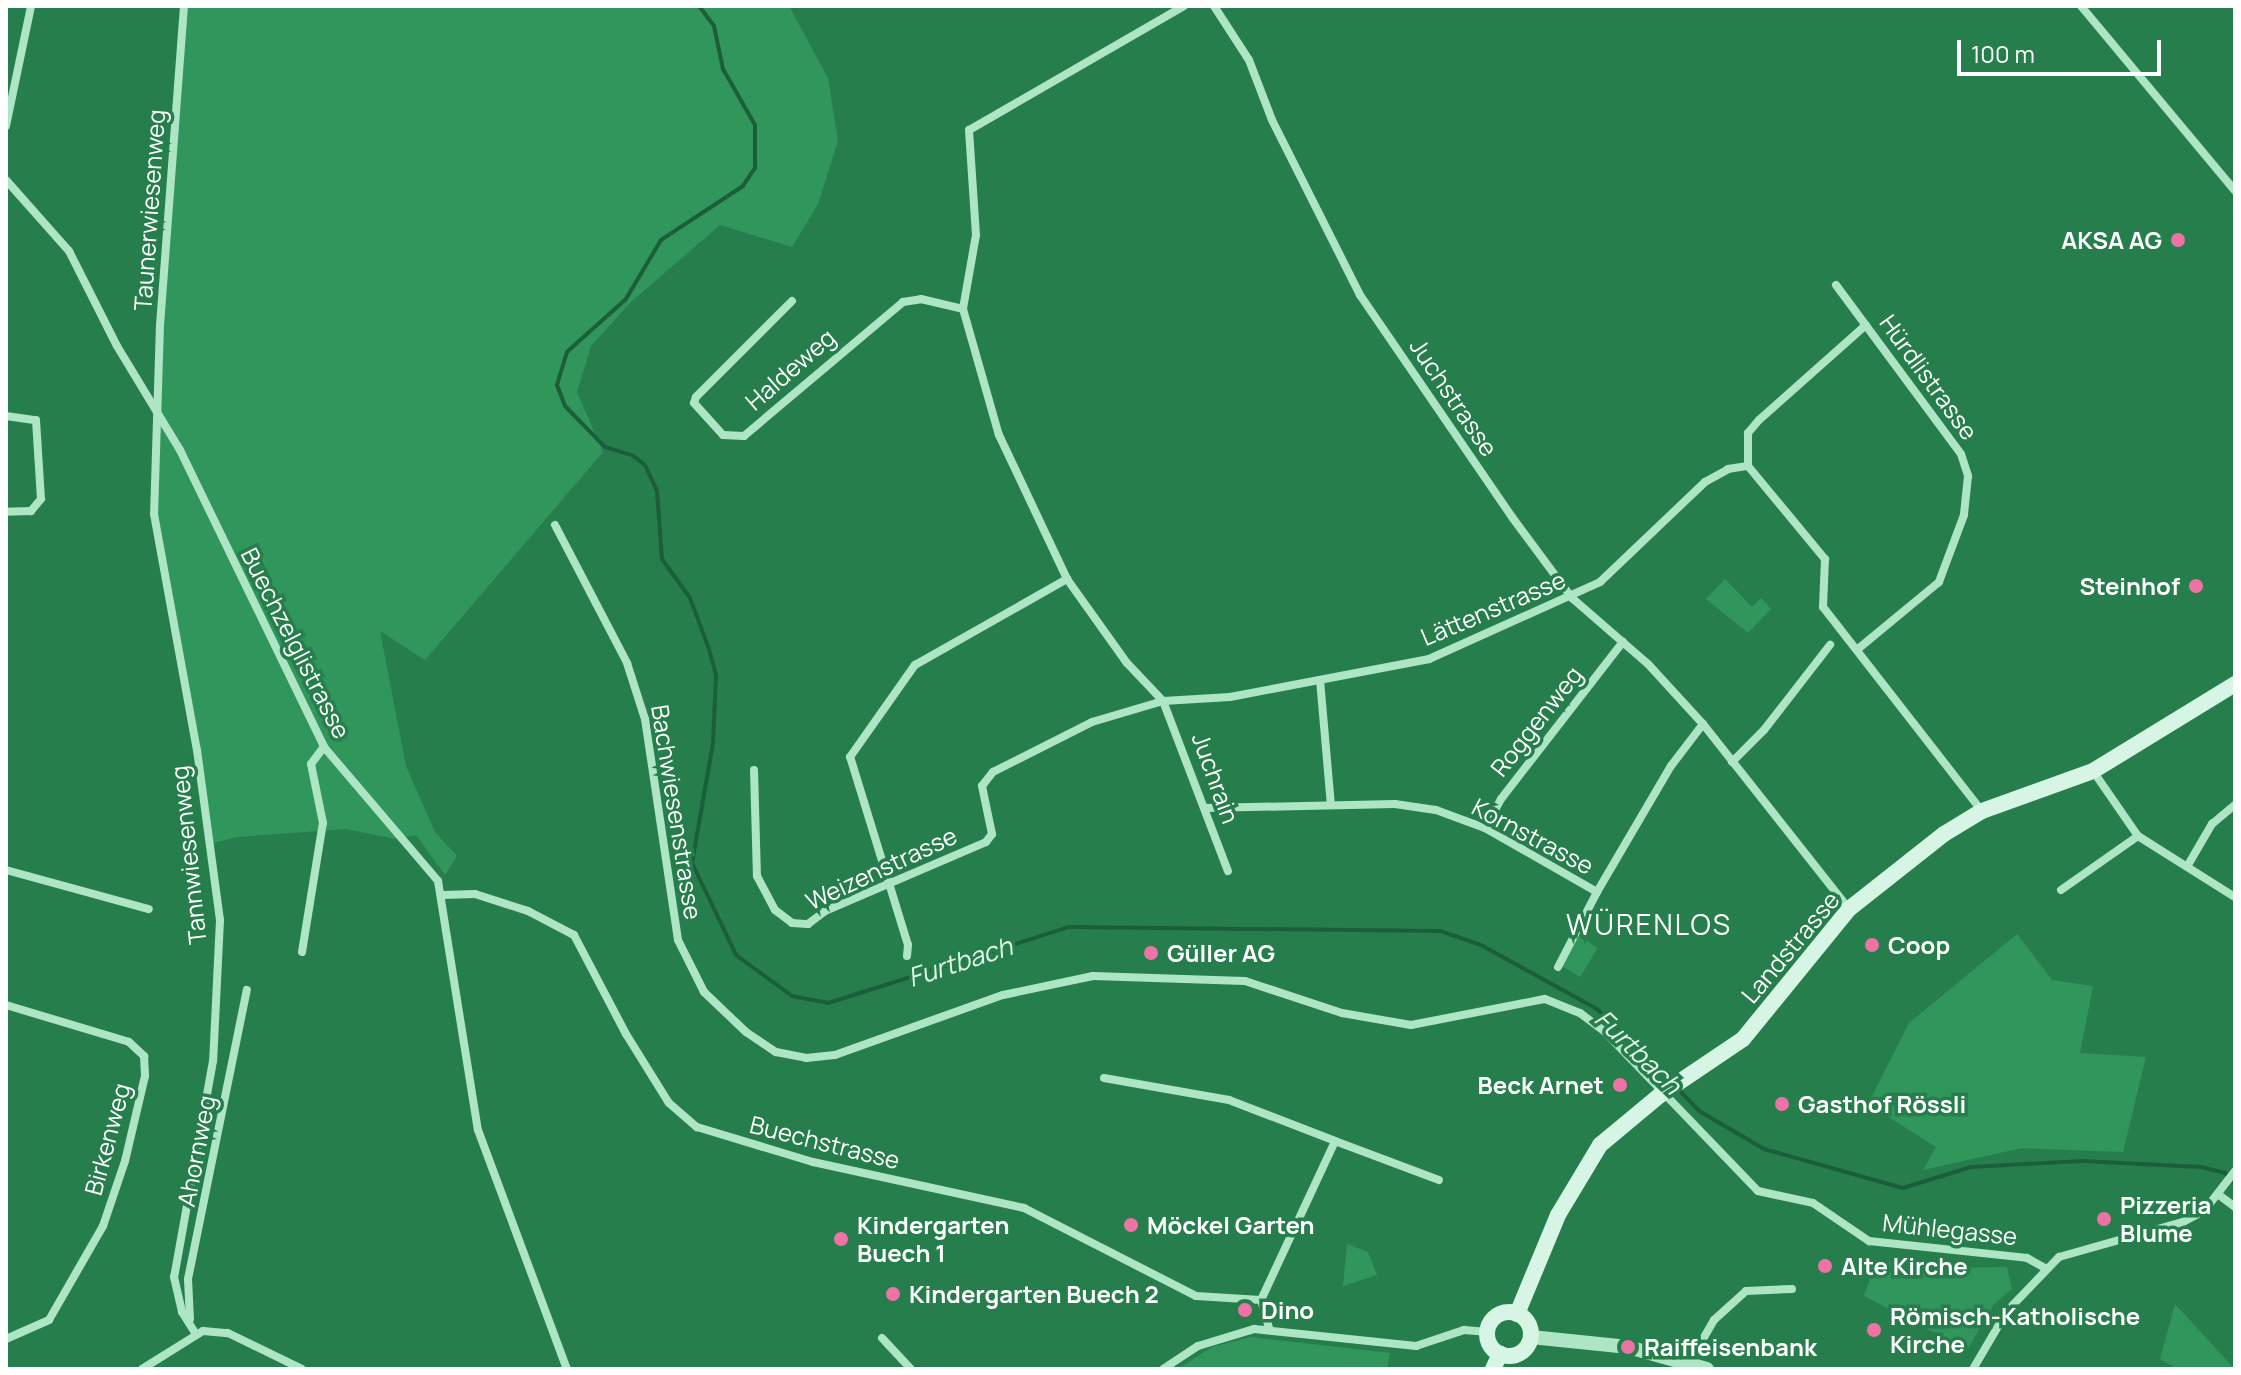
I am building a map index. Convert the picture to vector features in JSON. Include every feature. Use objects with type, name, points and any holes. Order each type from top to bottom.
[{"type":"main road","name":"Landstrasse","points":[[1517,1314],[1558,1215],[1600,1145],[1664,1092],[1743,1039],[1849,909],[1932,843],[1982,811],[2093,771],[2235,684]]},
{"type":"main road","points":[[1501,1314],[1517,1314],[1528,1323],[1531,1337],[1520,1353],[1497,1362],[1488,1332],[1501,1314]]},
{"type":"street","points":[[6,126],[31,6]]},
{"type":"street","name":"Taunerwiesenweg","points":[[160,417],[160,325],[184,6]]},
{"type":"street","points":[[1163,701],[1127,663],[1067,579],[999,435],[963,309],[977,215],[969,130],[1184,6]]},
{"type":"street","name":"Juchstrasse","points":[[1214,6],[1249,60],[1272,120],[1360,295],[1572,598],[1623,642],[1703,724],[1849,909]]},
{"type":"street","points":[[2081,6],[2235,191]]},
{"type":"street","name":"Buechzelglistrasse","points":[[6,180],[60,237],[160,417],[324,747],[370,807],[429,868],[443,895],[478,1130],[567,1369]]},
{"type":"street","name":"Hürdlistrasse","points":[[1836,285],[1961,454],[1969,489],[1939,582],[1858,649]]},
{"type":"street","name":"Haldeweg","points":[[792,301],[696,397],[694,403],[723,435],[744,436],[903,302],[921,299],[963,309]]},
{"type":"street","points":[[1866,325],[1748,433],[1748,466],[1821,552],[1827,567],[1820,590],[1823,607],[1982,811]]},
{"type":"street","points":[[6,416],[36,420],[41,499],[31,511],[6,512]]},
{"type":"street","name":"Tannwiesenweg","points":[[160,417],[154,444],[157,551],[197,750],[220,920],[213,1061],[174,1277],[182,1312],[190,1320],[195,1333]]},
{"type":"street","name":"Lättenstrasse","points":[[1163,701],[1230,697],[1429,659],[1572,598],[1616,570],[1705,482],[1728,469],[1748,466]]},
{"type":"street","name":"Bachwiesenstrasse","points":[[555,525],[627,663],[645,719],[678,940],[704,992],[746,1032],[776,1052],[806,1058],[835,1055],[1003,995],[1062,980],[1207,978],[1245,981],[1342,1013],[1411,1025],[1523,1000],[1556,1002],[1604,1031],[1664,1092]]},
{"type":"street","points":[[907,956],[908,945],[886,888],[850,757],[915,665],[1067,579]]},
{"type":"street","name":"Roggenweg","points":[[1485,828],[1501,799],[1623,642]]},
{"type":"street","points":[[1732,762],[1764,730],[1830,645]]},
{"type":"street","points":[[1320,680],[1331,805]]},
{"type":"street","name":"Juchrain","points":[[1163,701],[1228,871]]},
{"type":"street","name":"Weizenstrasse","points":[[754,770],[757,876],[775,910],[792,923],[808,924],[825,911],[886,888],[934,862],[986,842],[992,834],[982,786],[993,772],[1092,722],[1163,701]]},
{"type":"street","name":"Kornstrasse","points":[[1205,808],[1331,805],[1422,808],[1485,828],[1597,892],[1671,766],[1703,724]]},
{"type":"street","points":[[302,952],[323,823],[311,764],[324,747]]},
{"type":"street","points":[[2093,771],[2138,836],[2235,897]]},
{"type":"street","points":[[2188,865],[2212,824],[2235,805]]},
{"type":"street","points":[[2061,890],[2138,836]]},
{"type":"street","points":[[6,870],[149,909]]},
{"type":"street","points":[[1558,967],[1597,892]]},
{"type":"street","name":"Buechstrasse","points":[[443,895],[475,894],[528,911],[574,935],[669,1103],[697,1127],[813,1162],[1024,1208],[1196,1296],[1261,1300]]},
{"type":"street","name":"Ahornweg","points":[[190,1320],[188,1279],[247,990]]},
{"type":"street","name":"Birkenweg","points":[[6,1005],[129,1042],[144,1056],[145,1076],[125,1161],[103,1226],[49,1320],[6,1339]]},
{"type":"street","points":[[1104,1078],[1229,1100],[1439,1180]]},
{"type":"street","name":"Mühlegasse","points":[[1664,1092],[1672,1107],[1748,1186],[1813,1203],[1869,1241],[2027,1258],[2045,1268]]},
{"type":"street","points":[[1269,1328],[1261,1300],[1335,1141]]},
{"type":"street","points":[[1973,1369],[1998,1322],[2045,1268],[2083,1248],[2170,1228],[2204,1211],[2235,1171]]},
{"type":"street","points":[[2222,1190],[2235,1207]]},
{"type":"street","points":[[1687,1365],[1714,1320],[1746,1291],[1792,1289]]},
{"type":"street","points":[[1163,1369],[1222,1336],[1269,1328],[1416,1346],[1464,1330],[1488,1332]]},
{"type":"street","points":[[142,1369],[195,1333],[228,1333],[302,1369]]},
{"type":"street","points":[[1531,1337],[1620,1345],[1707,1369]]},
{"type":"street","points":[[882,1338],[911,1369]]},
{"type":"green space","points":[[184,6],[789,6],[828,78],[838,141],[818,204],[792,247],[720,225],[631,302],[591,346],[577,392],[603,452],[425,660],[380,631],[406,766],[435,832],[457,856],[445,875],[416,835],[395,839],[346,829],[237,837],[210,844],[197,750],[157,551],[160,325]]},
{"type":"green space","points":[[1725,579],[1752,607],[1761,598],[1771,609],[1748,633],[1706,599]]},
{"type":"green space","points":[[2017,934],[2052,980],[2093,986],[2080,1053],[2146,1057],[2123,1152],[2022,1148],[1923,1170],[1936,1147],[1868,1104],[1909,1023]]},
{"type":"green space","points":[[1578,936],[1598,948],[1580,977],[1560,965]]},
{"type":"green space","points":[[1347,1244],[1368,1252],[1377,1275],[1343,1286]]},
{"type":"green space","points":[[1878,1258],[1907,1269],[2007,1267],[2012,1289],[1994,1304],[1967,1350],[1864,1296]]},
{"type":"green space","points":[[2175,1304],[2232,1366],[2229,1369],[2178,1369],[2160,1359]]},
{"type":"green space","points":[[1251,1337],[1390,1353],[1387,1369],[1181,1367],[1212,1347]]},
{"type":"waterway","name":"Furtbach","points":[[699,6],[714,26],[723,69],[755,125],[755,168],[743,186],[661,240],[626,299],[567,352],[557,385],[565,406],[605,447],[632,455],[645,465],[657,491],[662,559],[690,598],[709,649],[716,676],[713,743],[692,863],[736,955],[792,996],[828,1003],[1069,927],[1440,931],[1481,945],[1597,1009],[1673,1083]]},
{"type":"waterway","name":"Furtbach","points":[[1679,1090],[1699,1111],[1764,1149],[1903,1188],[1971,1167],[2082,1161],[2201,1167],[2225,1173],[2235,1183]]},
{"type":"place","name":"AKSA AG","points":[[2178,240]]},
{"type":"place","name":"Steinhof","points":[[2196,586]]},
{"type":"place","name":"Coop","points":[[1872,945]]},
{"type":"place","name":"Güller AG","points":[[1151,953]]},
{"type":"place","name":"Beck Arnet","points":[[1620,1085]]},
{"type":"place","name":"Gasthof Rössli","points":[[1782,1104]]},
{"type":"place","name":"Pizzeria Blume","points":[[2104,1219]]},
{"type":"place","name":"Möckel Garten","points":[[1131,1225]]},
{"type":"place","name":"Kindergarten Buech 1","points":[[841,1239]]},
{"type":"place","name":"Alte Kirche","points":[[1825,1266]]},
{"type":"place","name":"Kindergarten Buech 2","points":[[893,1294]]},
{"type":"place","name":"Dino","points":[[1245,1310]]},
{"type":"place","name":"Römisch-Katholische Kirche","points":[[1874,1330]]},
{"type":"place","name":"Raiffeisenbank","points":[[1628,1347]]},
{"type":"district","name":"WÜRENLOS","points":[[1649,924]]}]
